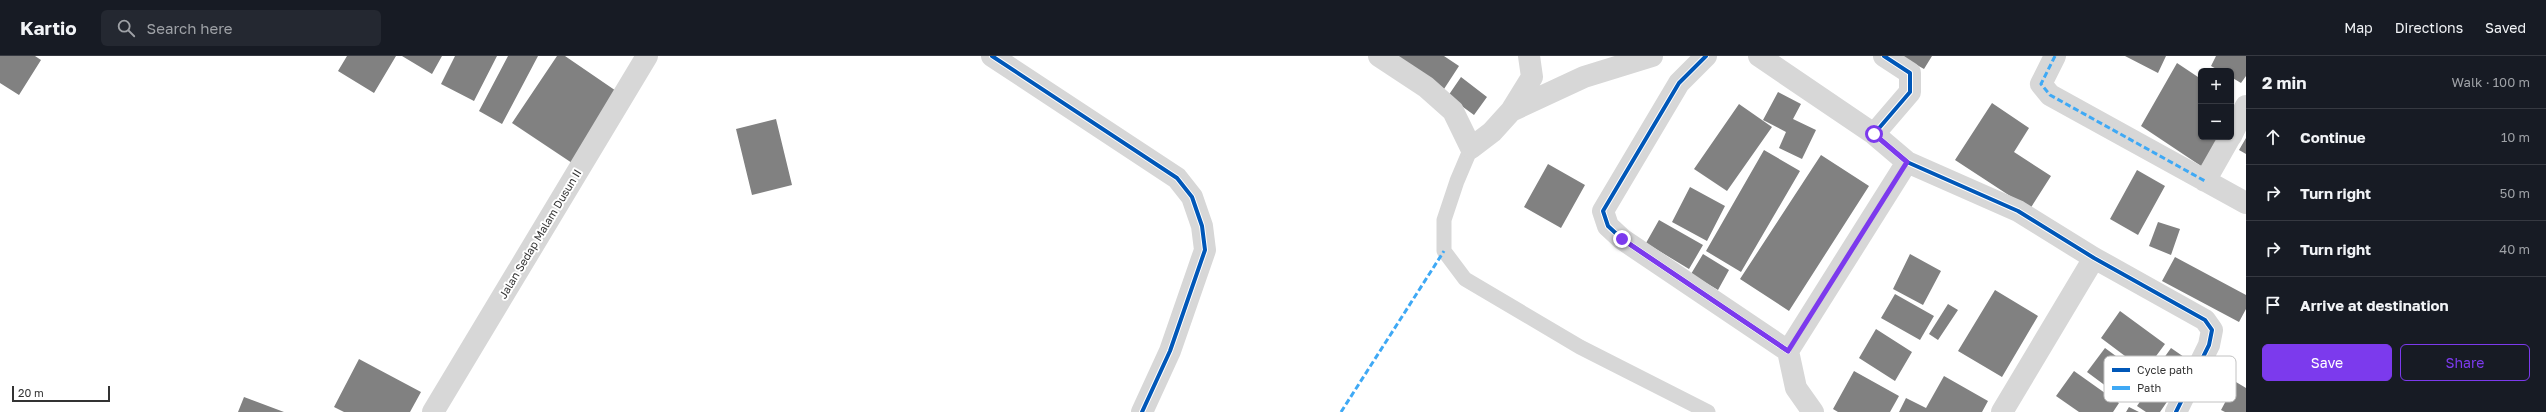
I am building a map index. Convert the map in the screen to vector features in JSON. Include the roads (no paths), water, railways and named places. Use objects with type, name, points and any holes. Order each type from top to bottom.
[{"type":"street","points":[[992,56],[1177,178],[1192,197],[1202,226],[1205,250],[1170,351],[1142,412]]},
{"type":"street","points":[[1379,56],[1426,87],[1454,111],[1471,148],[1492,132],[1511,111],[1532,77],[1529,56]]},
{"type":"street","points":[[1511,111],[1584,78],[1652,56]]},
{"type":"street","points":[[1706,56],[1679,83],[1603,211],[1608,226],[1622,239],[1788,351],[1796,388],[1813,412]]},
{"type":"street","points":[[1759,56],[1874,134],[1907,162],[2018,211],[2094,258],[2205,320],[2212,330],[2209,345],[2204,356]]},
{"type":"street","points":[[1874,134],[1910,92],[1910,73],[1884,56]]},
{"type":"street","points":[[2055,56],[2041,84],[2050,95],[2246,203]]},
{"type":"street","name":"Jalan Sedap Malam Dusun II","points":[[433,412],[640,58]]},
{"type":"street","points":[[2234,130],[2246,106]]},
{"type":"street","points":[[2206,181],[2229,140]]},
{"type":"street","points":[[1788,351],[1907,162]]},
{"type":"street","points":[[2002,412],[2094,258]]},
{"type":"street","points":[[2176,412],[2181,402]]},
{"type":"lane","points":[[1471,148],[1457,181],[1444,220],[1444,251],[1465,279],[1580,347],[1708,412]]}]
